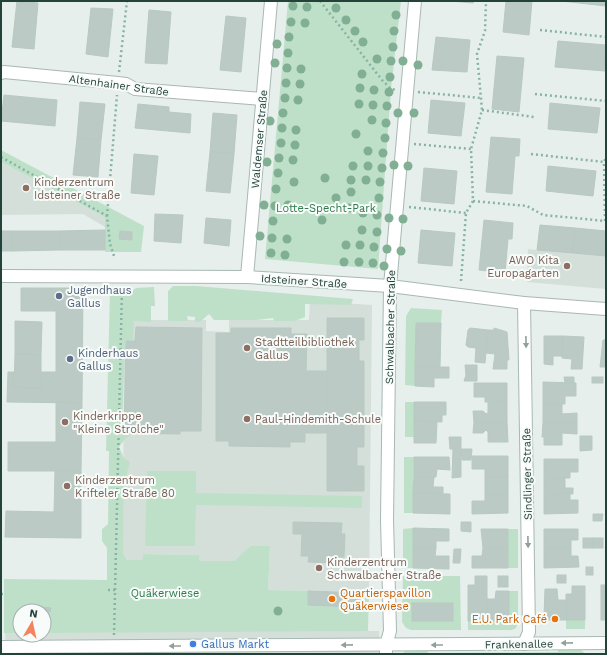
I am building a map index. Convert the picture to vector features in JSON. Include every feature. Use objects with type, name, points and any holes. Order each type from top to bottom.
[{"type":"street","name":"Waldemser Straße","points":[[247,277],[271,1]]},
{"type":"street","name":"Schwalbacher Straße","points":[[386,649],[390,631],[387,520],[390,286],[415,1]]},
{"type":"street","name":"Altenhainer Straße","points":[[1,73],[4,72],[126,84],[135,90],[262,99]]},
{"type":"street","name":"Idsteiner Straße","points":[[1,276],[247,277],[390,286],[524,303],[606,309]]},
{"type":"street","name":"Sindlinger Straße","points":[[524,303],[529,632],[524,644]]},
{"type":"street","name":"Frankenallee","points":[[1,647],[386,649],[524,644],[593,648],[606,642]]},
{"type":"path","points":[[114,256],[110,244],[107,216],[126,1]]},
{"type":"path","points":[[320,1],[382,80],[391,89],[481,98]]},
{"type":"path","points":[[461,282],[466,213],[473,201],[472,149],[482,110],[477,54],[485,31],[486,1]]},
{"type":"path","points":[[540,30],[606,37]]},
{"type":"path","points":[[535,94],[606,101]]},
{"type":"path","points":[[482,110],[534,116]]},
{"type":"path","points":[[413,144],[472,149]]},
{"type":"path","points":[[531,154],[604,162]]},
{"type":"path","points":[[1,157],[107,216]]},
{"type":"path","points":[[473,201],[527,206],[543,215],[605,221],[604,162],[606,157]]},
{"type":"path","points":[[407,207],[466,213]]},
{"type":"path","points":[[114,638],[122,284]]},
{"type":"path","points":[[108,590],[115,590]]},
{"type":"shaded area","name":"Kinderzentrum Idsteiner Straße","points":[[1,162],[105,217],[105,227],[83,214],[1,215]]},
{"type":"shaded area","name":"AWO Kita Europagarten","points":[[540,225],[606,231],[606,289],[527,282],[528,249],[537,250]]},
{"type":"shaded area","name":"Paul-Hindemith-Schule","points":[[310,301],[372,305],[369,592],[268,590],[270,546],[250,546],[234,561],[199,561],[199,555],[143,554],[142,560],[127,560],[123,553],[124,320],[206,320],[206,331],[229,332],[229,320],[309,320]]},
{"type":"shaded area","name":"Gallus Markt","points":[[5,631],[12,631],[12,643],[52,643],[52,631],[379,631],[380,653],[6,653]]},
{"type":"green space","name":"Lotte-Specht-Park","points":[[288,1],[401,1],[391,89],[378,269],[265,259]]},
{"type":"green space","points":[[1,150],[144,226],[141,252],[105,252],[105,217],[1,162]]},
{"type":"green space","points":[[173,286],[196,286],[353,299],[351,305],[305,304],[305,317],[295,321],[274,321],[273,318],[256,320],[214,320],[209,314],[200,322],[195,322],[195,317],[187,316],[188,321],[168,321],[168,291]]},
{"type":"green space","name":"Quäkerwiese","points":[[154,287],[155,306],[151,306],[151,322],[134,321],[133,340],[125,341],[122,432],[130,431],[130,436],[126,438],[119,447],[124,458],[130,462],[124,484],[123,553],[127,560],[142,560],[143,554],[199,555],[199,561],[234,561],[250,546],[270,546],[268,590],[369,592],[368,631],[52,633],[52,603],[12,603],[12,633],[4,633],[4,579],[107,580],[107,548],[102,541],[102,529],[108,524],[109,451],[106,451],[110,290],[132,291],[136,288]]},
{"type":"green space","points":[[411,308],[442,310],[441,323],[416,323],[415,386],[405,385],[406,316]]},
{"type":"green space","points":[[405,402],[414,402],[414,437],[405,437]]},
{"type":"green space","points":[[404,457],[414,457],[413,513],[404,513]]},
{"type":"green space","points":[[147,471],[196,471],[196,493],[362,496],[362,508],[196,505],[195,546],[145,546]]},
{"type":"green space","points":[[413,528],[413,568],[403,568],[403,529]]},
{"type":"green space","points":[[508,529],[518,529],[518,568],[508,568]]},
{"type":"green space","points":[[403,576],[460,576],[461,630],[411,630],[406,628],[402,622]],"holes":[[[413,603],[453,603],[453,621],[413,621]]]},
{"type":"green space","points":[[509,591],[518,591],[518,622],[516,628],[512,630],[468,630],[468,621],[508,621]]},
{"type":"green space","points":[[566,620],[585,620],[585,629],[566,629]]},
{"type":"green space","points":[[558,647],[580,649],[585,654],[401,654],[409,649],[427,648],[428,653],[558,652]]},
{"type":"green space","points":[[9,653],[372,654],[3,654]]},
{"type":"building","points":[[17,1],[38,3],[34,49],[12,47]]},
{"type":"building","points":[[450,1],[474,1],[473,3]]},
{"type":"building","points":[[506,1],[532,1],[529,35],[503,32]]},
{"type":"building","points":[[561,1],[597,1],[597,5]]},
{"type":"building","points":[[597,1],[606,1],[606,6],[597,5]]},
{"type":"building","points":[[91,8],[113,9],[108,57],[86,54]]},
{"type":"building","points":[[149,10],[171,12],[167,64],[145,63]]},
{"type":"building","points":[[226,16],[246,18],[241,72],[220,70]]},
{"type":"building","points":[[436,37],[470,40],[467,72],[432,70]]},
{"type":"building","points":[[558,41],[606,45],[605,71],[555,67]]},
{"type":"building","points":[[497,56],[524,58],[519,112],[492,109]]},
{"type":"building","points":[[4,95],[57,100],[55,126],[1,121]]},
{"type":"building","points":[[431,100],[465,103],[461,136],[428,133]]},
{"type":"building","points":[[80,102],[105,104],[101,140],[77,138]]},
{"type":"building","points":[[550,103],[600,108],[597,133],[548,129]]},
{"type":"building","points":[[138,104],[169,107],[169,112],[191,114],[190,133],[135,128]]},
{"type":"building","points":[[213,113],[237,115],[234,154],[210,152]]},
{"type":"building","points":[[491,137],[520,139],[519,156],[515,156],[512,194],[486,192]]},
{"type":"building","points":[[77,138],[101,140],[98,177],[73,175]]},
{"type":"building","points":[[210,152],[234,154],[230,193],[206,191]]},
{"type":"building","points":[[134,154],[158,156],[154,195],[131,193]]},
{"type":"building","points":[[548,166],[596,171],[593,196],[546,191]]},
{"type":"building","points":[[424,168],[457,171],[454,204],[421,201]]},
{"type":"building","points":[[155,214],[183,215],[181,243],[154,241]]},
{"type":"building","points":[[206,218],[231,220],[229,246],[204,243]]},
{"type":"building","points":[[484,220],[513,223],[512,239],[508,239],[505,273],[479,270]]},
{"type":"building","points":[[540,225],[575,228],[573,253],[537,250]]},
{"type":"building","points":[[575,228],[606,231],[606,256],[573,253]]},
{"type":"building","points":[[105,230],[105,250],[59,250],[59,231]]},
{"type":"building","points":[[421,230],[455,233],[452,266],[418,263]]},
{"type":"building","points":[[1,231],[12,231],[12,251],[1,251]]},
{"type":"building","points":[[12,231],[59,231],[59,250],[12,251]]},
{"type":"building","points":[[120,231],[132,232],[132,240],[119,239]]},
{"type":"building","points":[[21,288],[83,288],[82,403],[7,402],[8,372],[14,372],[14,387],[41,388],[41,372],[56,372],[56,311],[21,311]]},
{"type":"building","points":[[327,318],[364,318],[364,340],[359,340],[359,361],[364,361],[364,447],[357,447],[357,466],[364,466],[364,491],[327,491]]},
{"type":"building","points":[[15,321],[42,322],[41,355],[15,354]]},
{"type":"building","points":[[416,323],[441,323],[440,367],[415,367]]},
{"type":"building","points":[[136,327],[202,328],[201,431],[180,431],[180,434],[124,433],[126,341],[135,341]]},
{"type":"building","points":[[231,328],[291,328],[291,334],[307,334],[306,371],[327,371],[327,433],[305,433],[305,442],[290,442],[290,447],[229,446],[229,441],[216,441],[216,333],[231,333]]},
{"type":"building","points":[[470,328],[488,330],[485,363],[475,362],[476,348],[468,347],[466,345],[468,330]]},
{"type":"building","points":[[494,328],[507,332],[509,360],[507,360],[507,369],[493,369],[495,354],[486,353],[488,330],[494,330]]},
{"type":"building","points":[[544,336],[563,336],[562,356],[553,356],[553,365],[544,364]]},
{"type":"building","points":[[563,336],[584,337],[582,369],[571,369],[572,359],[562,358]]},
{"type":"building","points":[[603,340],[606,340],[606,367],[600,367]]},
{"type":"building","points":[[15,354],[41,355],[41,388],[14,387]]},
{"type":"building","points":[[465,365],[477,365],[477,375],[466,375]]},
{"type":"building","points":[[415,367],[449,367],[449,378],[434,378],[434,387],[415,386]]},
{"type":"building","points":[[466,375],[477,375],[477,381],[464,381]]},
{"type":"building","points":[[564,377],[574,377],[574,383],[565,383]]},
{"type":"building","points":[[592,377],[603,377],[603,383],[592,383]]},
{"type":"building","points":[[543,382],[576,383],[576,396],[565,396],[565,404],[543,404]]},
{"type":"building","points":[[474,383],[507,383],[507,402],[485,402],[485,397],[474,397]]},
{"type":"building","points":[[56,402],[82,403],[81,471],[8,471],[8,442],[56,442]]},
{"type":"building","points":[[414,402],[446,402],[446,415],[442,415],[442,422],[414,421]]},
{"type":"building","points":[[488,402],[507,402],[507,422],[474,422],[473,411],[483,411],[486,414],[488,413]]},
{"type":"building","points":[[543,404],[562,404],[562,414],[577,413],[577,423],[543,423]]},
{"type":"building","points":[[414,421],[437,422],[436,443],[414,443]]},
{"type":"building","points":[[474,422],[507,422],[508,442],[488,442],[488,432],[486,430],[483,433],[473,433]]},
{"type":"building","points":[[543,423],[577,423],[577,434],[562,433],[562,445],[544,445],[544,437],[542,437]]},
{"type":"building","points":[[580,436],[592,436],[592,450],[580,451]]},
{"type":"building","points":[[449,437],[461,437],[461,449],[450,449]]},
{"type":"building","points":[[453,449],[461,449],[461,477],[452,478]]},
{"type":"building","points":[[461,449],[472,449],[471,460],[462,460]]},
{"type":"building","points":[[472,456],[508,456],[508,477],[485,477],[485,469],[472,469]]},
{"type":"building","points":[[414,457],[449,457],[450,470],[437,469],[436,477],[414,477]]},
{"type":"building","points":[[544,459],[578,459],[578,472],[570,472],[570,478],[544,478]]},
{"type":"building","points":[[55,471],[81,471],[81,538],[5,537],[6,511],[54,512]]},
{"type":"building","points":[[414,477],[434,477],[433,487],[443,487],[443,493],[413,493]]},
{"type":"building","points":[[485,477],[508,477],[508,494],[485,494]]},
{"type":"building","points":[[544,478],[565,478],[565,488],[573,488],[573,494],[544,494]]},
{"type":"building","points":[[413,493],[450,494],[450,514],[413,513]]},
{"type":"building","points":[[485,494],[508,494],[508,513],[472,514],[472,501],[485,501]]},
{"type":"building","points":[[544,494],[570,494],[570,500],[578,500],[578,513],[544,514]]},
{"type":"building","points":[[593,514],[603,514],[602,521],[593,521]]},
{"type":"building","points":[[293,522],[342,523],[341,534],[345,534],[344,557],[337,557],[337,563],[308,562],[309,556],[301,556],[302,534],[293,534]]},
{"type":"building","points":[[461,522],[471,522],[471,532],[461,531]]},
{"type":"building","points":[[413,528],[449,529],[449,541],[436,541],[436,548],[413,548]]},
{"type":"building","points":[[481,529],[508,529],[508,548],[483,548]]},
{"type":"building","points":[[544,529],[578,529],[578,540],[571,540],[571,548],[544,548]]},
{"type":"building","points":[[583,538],[593,538],[593,548],[583,548]]},
{"type":"building","points":[[593,538],[603,538],[603,548],[593,548]]},
{"type":"building","points":[[413,548],[436,548],[435,556],[449,556],[449,569],[413,568]]},
{"type":"building","points":[[483,548],[508,548],[508,568],[472,568],[472,556],[482,556]]},
{"type":"building","points":[[544,548],[571,548],[571,556],[578,556],[579,567],[544,568]]},
{"type":"building","points":[[454,549],[461,549],[460,563],[453,563]]},
{"type":"building","points":[[586,567],[593,567],[593,575],[586,575]]},
{"type":"building","points":[[557,575],[566,575],[566,583],[557,583]]},
{"type":"building","points":[[475,576],[487,576],[487,621],[468,621],[468,585],[475,585]]},
{"type":"building","points":[[498,576],[508,576],[508,587],[498,587]]},
{"type":"building","points":[[601,585],[606,585],[606,620],[601,620]]},
{"type":"building","points":[[572,586],[585,586],[585,620],[566,620],[566,594],[572,594]]},
{"type":"building","points":[[545,589],[557,589],[558,600],[566,600],[566,620],[548,620],[544,617]]},
{"type":"building","name":"Quartierspavillon Quäkerwiese","points":[[308,591],[357,593],[357,607],[308,605]]},
{"type":"building","points":[[496,591],[509,591],[509,621],[487,621],[487,599],[495,599]]},
{"type":"building","points":[[412,603],[453,603],[453,621],[412,621]]},
{"type":"place","name":"Kinderzentrum Idsteiner Straße","points":[[26,188]]},
{"type":"place","name":"AWO Kita Europagarten","points":[[567,266]]},
{"type":"place","name":"Jugendhaus Gallus","points":[[59,296]]},
{"type":"place","name":"Stadtteilbibliothek Gallus","points":[[247,348]]},
{"type":"place","name":"Kinderhaus Gallus","points":[[70,359]]},
{"type":"place","name":"Paul-Hindemith-Schule","points":[[247,419]]},
{"type":"place","name":"Kinderkrippe \"Kleine Strolche\"","points":[[65,422]]},
{"type":"place","name":"Kinderzentrum Krifteler Straße 80","points":[[67,486]]},
{"type":"place","name":"Kinderzentrum Schwalbacher Straße","points":[[319,568]]},
{"type":"place","name":"Quartierspavillon Quäkerwiese","points":[[332,599]]},
{"type":"place","name":"E.U. Park Café","points":[[555,619]]},
{"type":"place","name":"Gallus Markt","points":[[193,644]]}]
